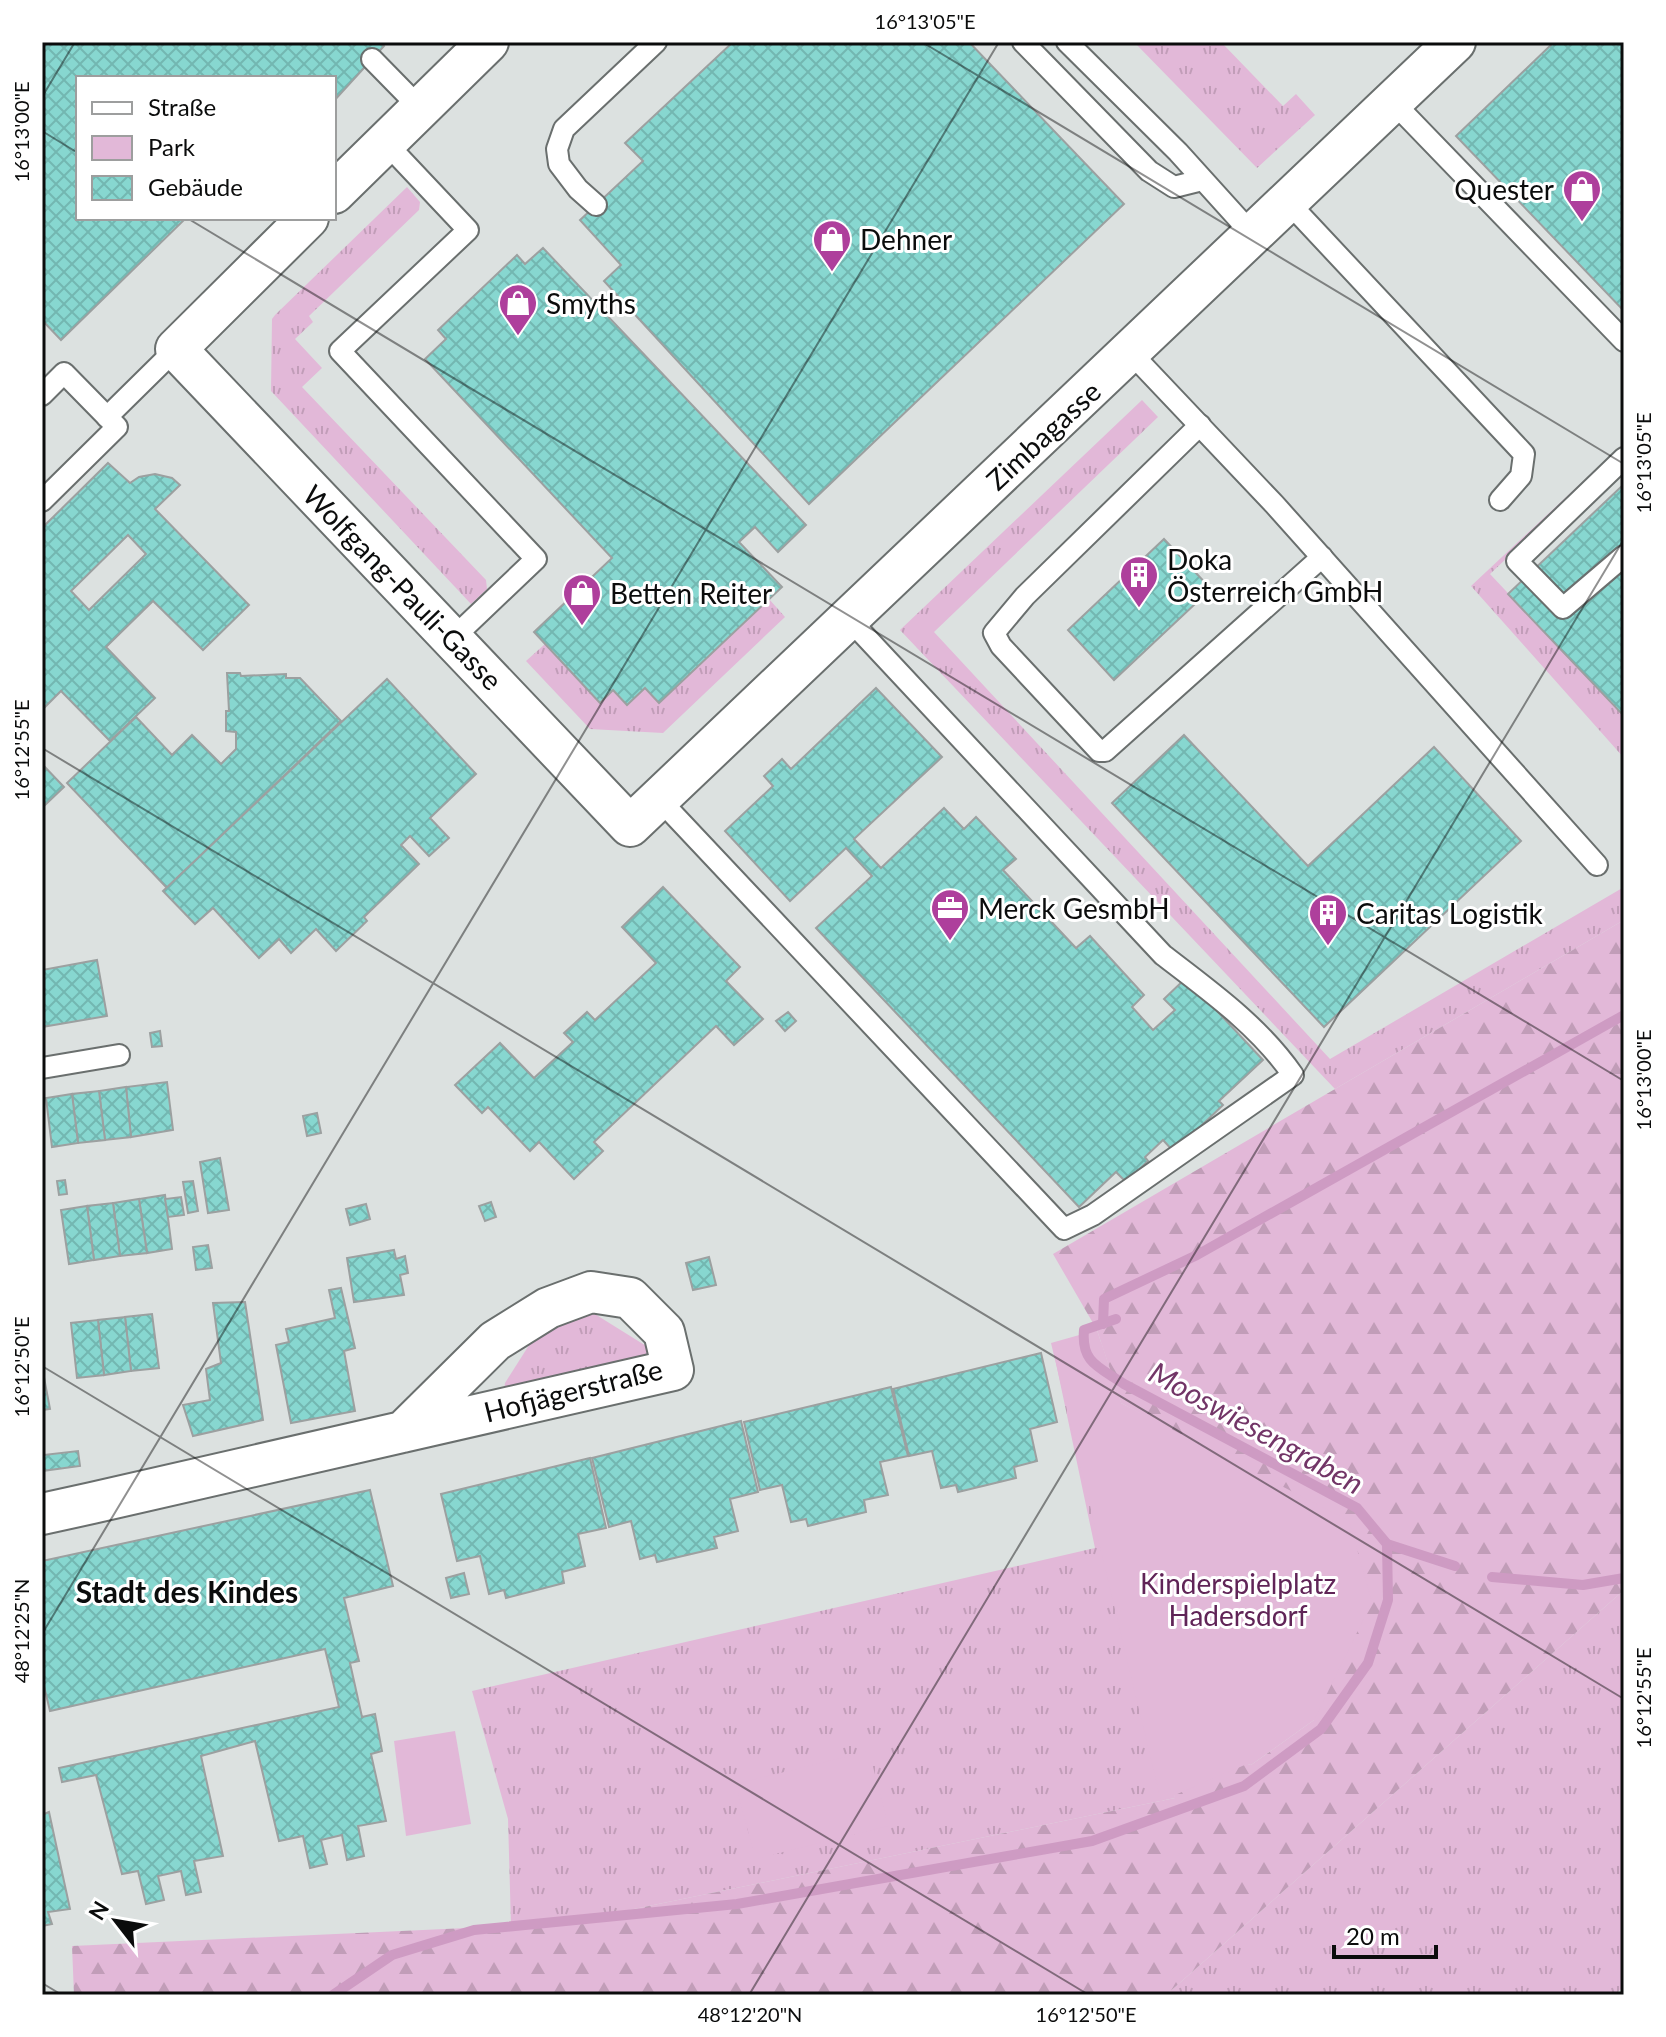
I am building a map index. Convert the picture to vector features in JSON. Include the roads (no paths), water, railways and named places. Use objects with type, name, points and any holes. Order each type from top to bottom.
[{"type":"street","points":[[336,191],[488,42]]},
{"type":"street","name":"Zimbagasse","points":[[630,826],[1455,42]]},
{"type":"street","points":[[176,349],[306,220]]},
{"type":"street","name":"Wolfgang-Pauli-Gasse","points":[[176,349],[630,826]]},
{"type":"street","name":"Hofjägerstraße","points":[[42,1514],[403,1432],[673,1370],[664,1332],[630,1298],[591,1292],[548,1308],[495,1341],[403,1432]]},
{"type":"lane","points":[[596,205],[578,189],[559,164],[557,149],[564,129],[656,42]]},
{"type":"lane","points":[[1023,42],[1149,171],[1174,187],[1202,180]]},
{"type":"lane","points":[[1067,42],[1253,235]]},
{"type":"lane","points":[[372,59],[420,108]]},
{"type":"lane","points":[[1393,102],[1624,341]]},
{"type":"lane","points":[[385,142],[468,230],[340,351],[536,559],[452,639]]},
{"type":"lane","points":[[1288,202],[1524,454],[1521,476],[1500,500]]},
{"type":"lane","points":[[107,417],[176,349]]},
{"type":"lane","points":[[1130,352],[1322,557],[1597,865]]},
{"type":"lane","points":[[42,395],[64,373],[117,427],[42,501]]},
{"type":"lane","points":[[1200,425],[1025,596],[994,633],[1011,656],[1099,751],[1105,751],[1322,557]]},
{"type":"lane","points":[[1624,458],[1517,561],[1563,608],[1624,556]]},
{"type":"lane","points":[[659,799],[1064,1229],[1093,1215],[1293,1075],[1273,1045],[1213,992],[1163,955],[849,619]]},
{"type":"lane","points":[[42,1068],[119,1055]]},
{"type":"waterway","points":[[1103,1324],[1104,1299],[1197,1255],[1624,1015]]},
{"type":"waterway","name":"Mooswiesengraben","points":[[1116,1319],[1084,1330],[1085,1350],[1100,1368],[1124,1384],[1357,1508],[1387,1544],[1455,1566]]},
{"type":"waterway","points":[[333,1995],[392,1955],[474,1930],[737,1904],[1092,1841],[1244,1786],[1321,1729],[1368,1663],[1388,1600],[1387,1544]]},
{"type":"waterway","name":"Mooswiesengraben","points":[[1492,1577],[1583,1585],[1624,1578]]},
{"type":"place","name":"Quester","points":[[1582,223]]},
{"type":"place","name":"Dehner","points":[[832,273]]},
{"type":"place","name":"Smyths","points":[[518,337]]},
{"type":"place","name":"Doka Österreich GmbH","points":[[1139,609]]},
{"type":"place","name":"Betten Reiter","points":[[582,627]]},
{"type":"place","name":"Merck GesmbH","points":[[950,942]]},
{"type":"place","name":"Caritas Logistik","points":[[1328,947]]},
{"type":"district","name":"Stadt des Kindes","points":[[187,1591]]},
{"type":"park label","name":"Kinderspielplatz Hadersdorf","points":[[1238,1599]]}]
